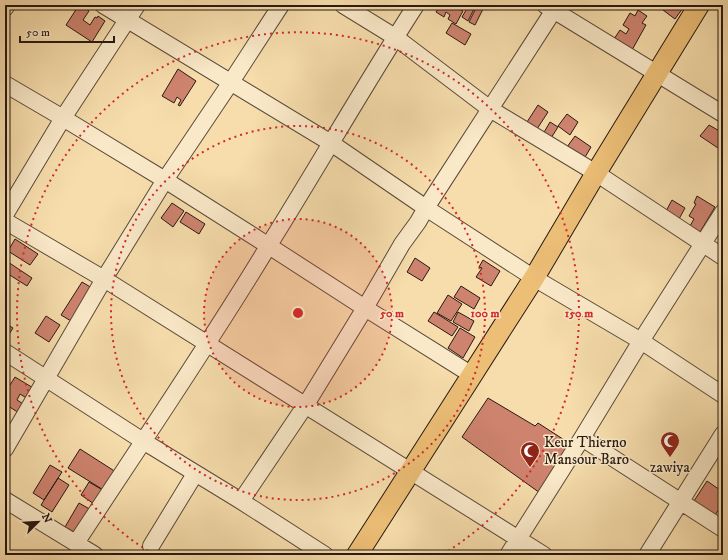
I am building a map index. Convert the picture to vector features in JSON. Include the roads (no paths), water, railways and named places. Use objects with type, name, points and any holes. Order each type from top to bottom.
[{"type":"main road","points":[[357,555],[534,278],[656,73],[699,5]]},
{"type":"street","points":[[104,5],[331,143],[426,208],[534,278],[640,341],[723,395]]},
{"type":"street","points":[[5,215],[63,118],[137,5]]},
{"type":"street","points":[[5,449],[104,279],[165,180],[281,5]]},
{"type":"street","points":[[343,5],[396,37],[490,109],[596,173],[723,257]]},
{"type":"street","points":[[76,543],[207,344],[269,246],[416,5]]},
{"type":"street","points":[[241,501],[305,406],[402,244],[418,222],[490,109],[550,8],[723,114]]},
{"type":"street","points":[[5,84],[165,180],[472,375]]},
{"type":"street","points":[[508,555],[582,438],[640,341],[723,212]]},
{"type":"street","points":[[5,221],[104,279],[544,555]]},
{"type":"street","points":[[5,352],[143,441],[325,555]]},
{"type":"street","points":[[647,555],[723,434]]},
{"type":"street","points":[[582,438],[723,529]]},
{"type":"street","points":[[151,546],[196,474]]},
{"type":"street","points":[[5,500],[95,555]]},
{"type":"place","name":"zawiya","points":[[670,458]]},
{"type":"place","name":"Keur Thierno Mansour Baro","points":[[530,468]]}]
